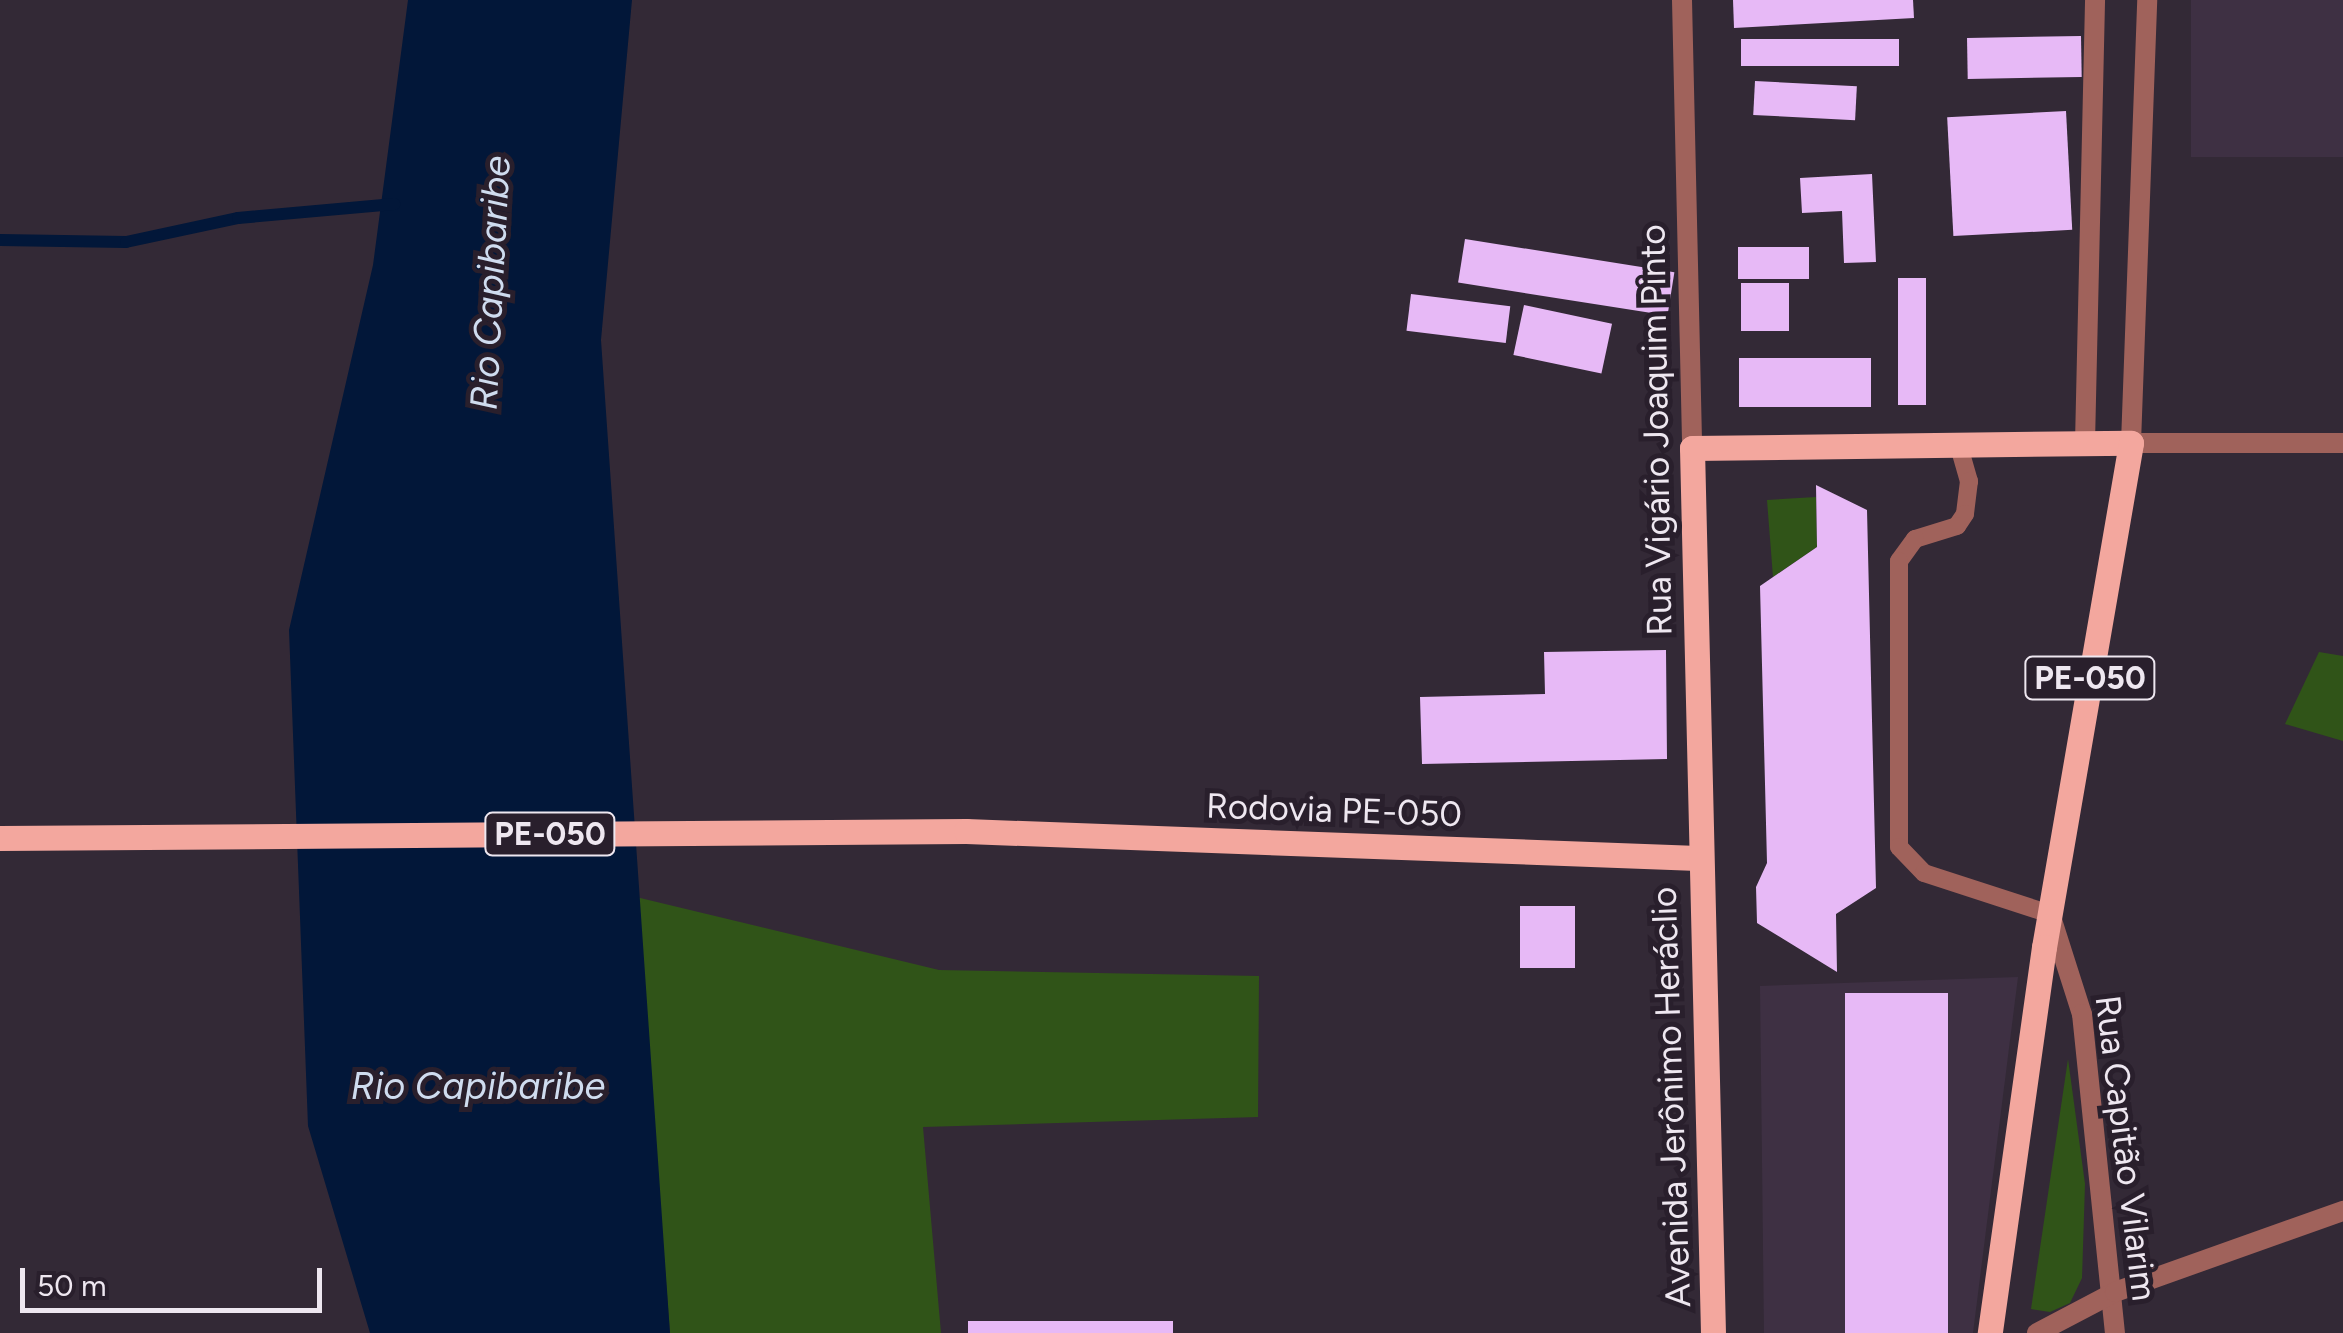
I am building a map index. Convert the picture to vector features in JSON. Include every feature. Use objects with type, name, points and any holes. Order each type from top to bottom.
[{"type":"main road","points":[[1692,448],[2130,442]]},
{"type":"main road","name":"PE-050","points":[[1990,1333],[2050,914],[2130,442]]},
{"type":"main road","name":"Rua Vigário Joaquim Pinto","points":[[1692,448],[1698,858]]},
{"type":"main road","name":"Rodovia PE-050","points":[[1,836],[966,831],[1698,858]]},
{"type":"main road","name":"Avenida Jerônimo Heráclio","points":[[1698,858],[1713,1333]]},
{"type":"street","name":"Rua Vigário Joaquim Pinto","points":[[1682,0],[1692,448]]},
{"type":"street","points":[[2085,443],[2094,0]]},
{"type":"street","points":[[2147,0],[2130,442],[2343,443]]},
{"type":"street","name":"Rua Capitão Vilarim","points":[[2050,914],[2082,1014],[2116,1292],[2114,1333]]},
{"type":"street","points":[[2037,1333],[2116,1292],[2343,1211]]},
{"type":"lane","points":[[1958,443],[1969,482],[1966,514],[1957,526],[1915,540],[1898,560],[1900,848],[1924,872],[2050,914]]},
{"type":"shaded area","points":[[2191,0],[2343,0],[2343,157],[2191,157]]},
{"type":"shaded area","points":[[2018,977],[1973,1333],[1764,1333],[1760,986]]},
{"type":"green space","points":[[1816,497],[1817,547],[1773,577],[1767,500]]},
{"type":"green space","points":[[2319,652],[2343,656],[2343,741],[2285,724]]},
{"type":"green space","points":[[636,897],[939,970],[1259,976],[1258,1117],[923,1127],[941,1333],[670,1333]]},
{"type":"green space","points":[[2068,1059],[2085,1184],[2082,1278],[2070,1303],[2050,1312],[2031,1309]]},
{"type":"water","name":"Rio Capibaribe","points":[[408,0],[632,0],[601,340],[670,1333],[370,1333],[308,1126],[289,630],[373,265]]},
{"type":"building","points":[[1733,0],[1913,0],[1914,18],[1734,28]]},
{"type":"building","points":[[2081,36],[2082,77],[1968,79],[1967,38]]},
{"type":"building","points":[[1741,39],[1899,39],[1899,66],[1741,66]]},
{"type":"building","points":[[1755,81],[1857,86],[1855,120],[1753,115]]},
{"type":"building","points":[[2066,111],[2072,230],[1953,236],[1947,117]]},
{"type":"building","points":[[1872,174],[1876,262],[1844,263],[1842,211],[1802,213],[1800,178]]},
{"type":"building","points":[[1465,239],[1674,272],[1668,316],[1458,282]]},
{"type":"building","points":[[1738,247],[1809,247],[1809,279],[1738,279]]},
{"type":"building","points":[[1898,278],[1926,278],[1926,405],[1898,405]]},
{"type":"building","points":[[1741,283],[1789,283],[1789,331],[1741,331]]},
{"type":"building","points":[[1411,294],[1510,306],[1506,343],[1406,331]]},
{"type":"building","points":[[1524,305],[1612,324],[1601,374],[1513,355]]},
{"type":"building","points":[[1739,358],[1871,358],[1871,407],[1739,407]]},
{"type":"building","points":[[1816,485],[1867,510],[1876,888],[1836,914],[1837,972],[1757,923],[1756,887],[1767,863],[1760,586],[1817,547]]},
{"type":"building","points":[[1666,650],[1667,759],[1422,764],[1420,697],[1545,694],[1544,652]]},
{"type":"building","points":[[1520,906],[1575,906],[1575,968],[1520,968]]},
{"type":"building","points":[[1845,993],[1948,993],[1948,1333],[1845,1333]]},
{"type":"building","points":[[968,1321],[1173,1321],[1173,1333],[968,1333]]},
{"type":"waterway","points":[[0,240],[126,242],[238,218],[394,204]]}]
